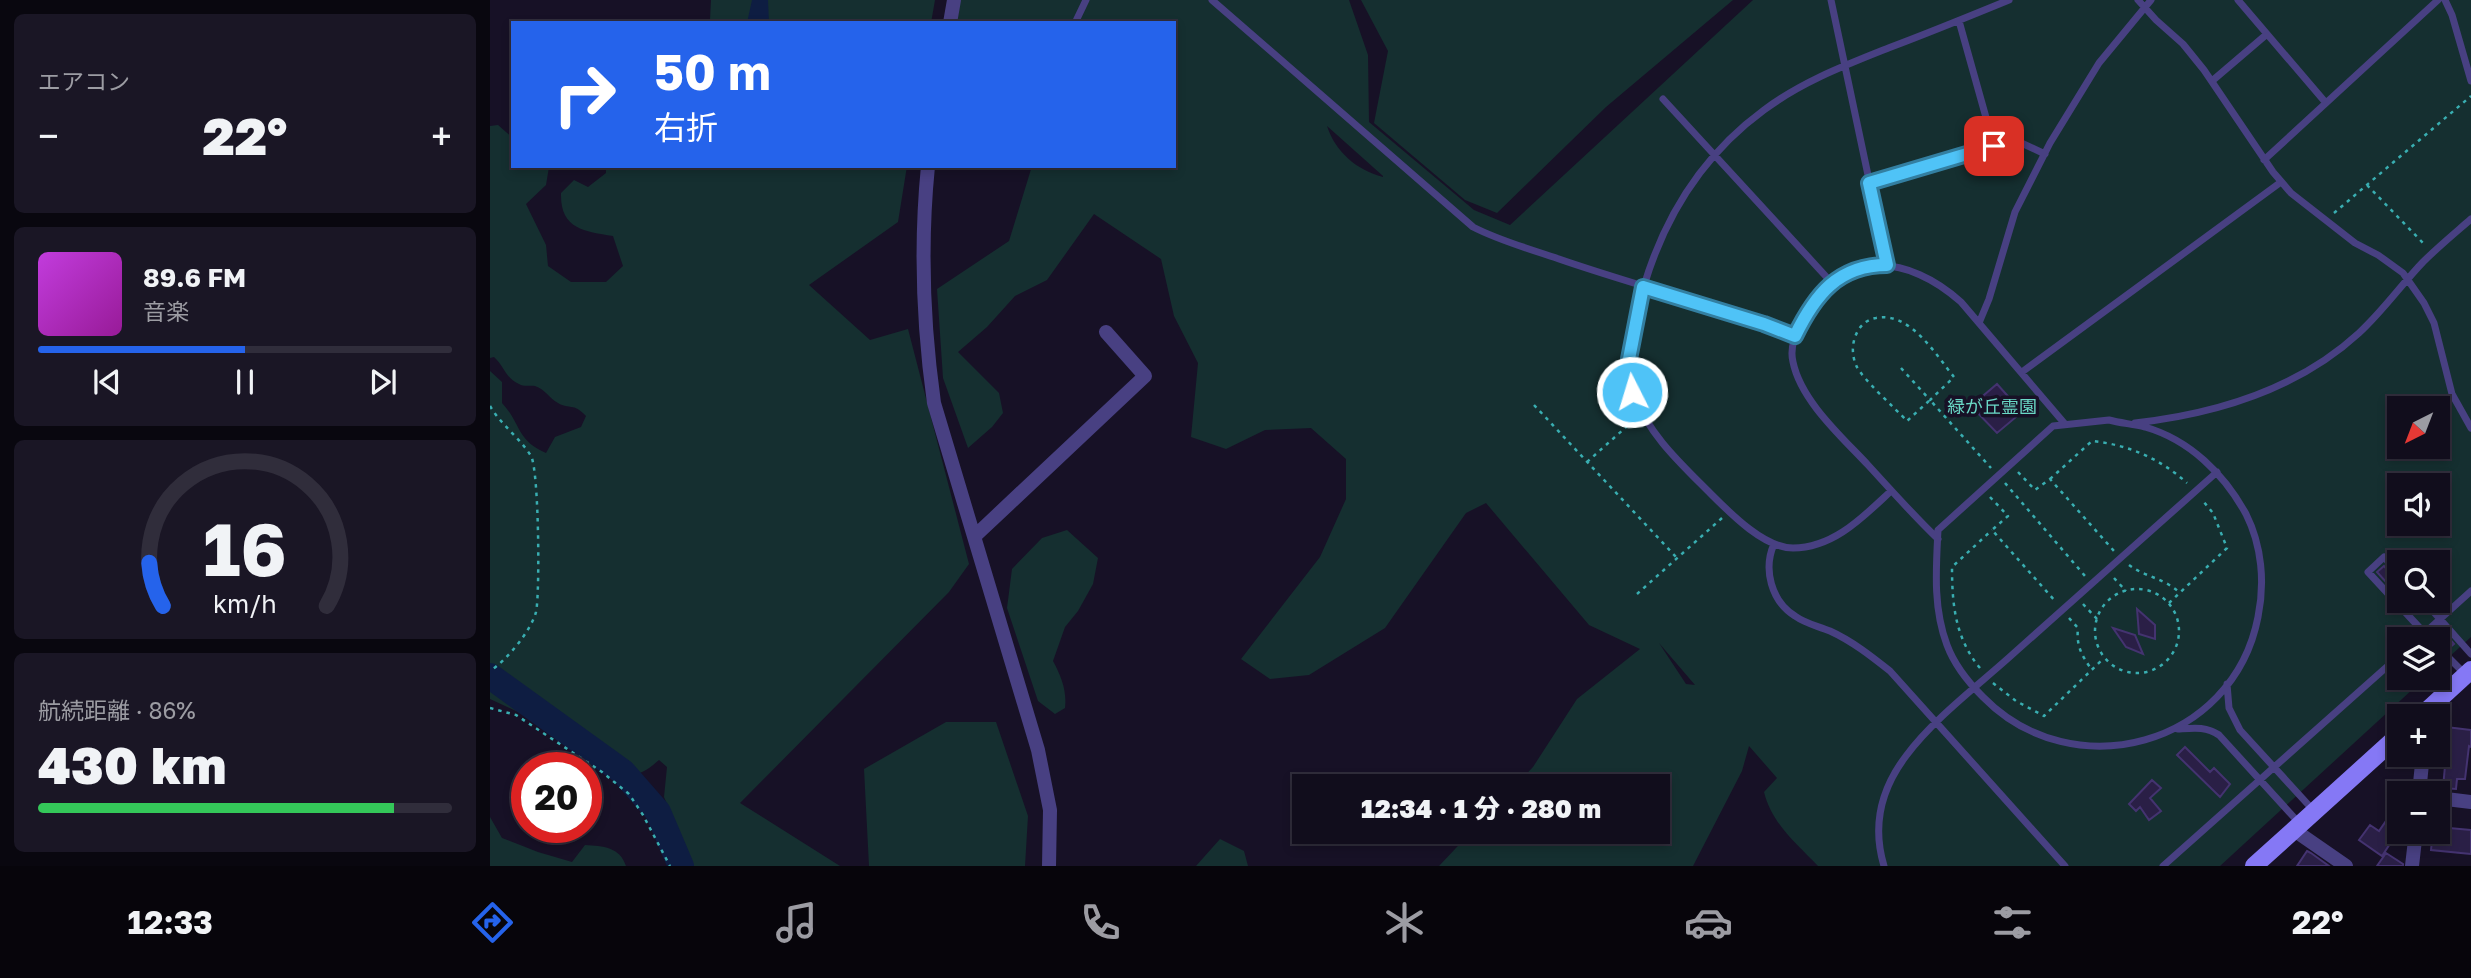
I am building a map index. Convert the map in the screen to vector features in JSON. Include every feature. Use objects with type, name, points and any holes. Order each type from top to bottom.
[{"type":"street","points":[[950,21],[954,0]]},
{"type":"street","points":[[929,168],[923,215],[922,262],[927,355],[934,403],[976,535],[1038,750],[1049,810],[1049,866]]},
{"type":"street","points":[[976,535],[1145,376],[1106,332]]},
{"type":"street","points":[[2435,704],[2468,673]]},
{"type":"street","points":[[2254,866],[2387,746]]},
{"type":"street","points":[[2450,800],[2471,802]]},
{"type":"street","points":[[2297,827],[2346,866]]},
{"type":"street","points":[[2412,866],[2415,844]]},
{"type":"lane","points":[[1076,21],[1086,0]]},
{"type":"lane","points":[[1212,0],[1473,227],[1489,236],[1795,336]]},
{"type":"lane","points":[[1831,0],[1887,265]]},
{"type":"lane","points":[[1891,491],[1843,533],[1821,542],[1793,548],[1774,544],[1759,535],[1730,511],[1661,442],[1632,392],[1629,359],[1643,287],[1650,263],[1676,205],[1715,155],[1762,111],[1798,86],[2009,0]]},
{"type":"lane","points":[[2137,0],[2183,44],[2212,81],[2264,160],[2291,193],[2407,279],[2434,323],[2452,394],[2471,428]]},
{"type":"lane","points":[[1979,323],[1993,287],[2015,212],[2045,154],[2099,63],[2151,0]]},
{"type":"lane","points":[[2238,0],[2326,103]]},
{"type":"lane","points":[[2264,160],[2438,0]]},
{"type":"lane","points":[[2445,0],[2471,81]]},
{"type":"lane","points":[[1959,21],[1994,146]]},
{"type":"lane","points":[[2212,81],[2267,34]]},
{"type":"lane","points":[[1663,99],[1832,283]]},
{"type":"lane","points":[[1869,183],[2015,140],[2045,154]]},
{"type":"lane","points":[[2022,372],[2281,182]]},
{"type":"lane","points":[[2126,424],[2161,420],[2249,400],[2294,379],[2356,335],[2383,309],[2407,279],[2471,219]]},
{"type":"lane","points":[[1938,539],[1820,413],[1796,374],[1791,359],[1795,336],[1811,305],[1832,283],[1854,269],[1887,265],[1913,272],[1940,286],[1961,302],[2065,424]]},
{"type":"lane","points":[[2109,421],[2145,427],[2179,442],[2209,463],[2234,491],[2251,524],[2261,559],[2262,596],[2255,633],[2240,667],[2218,696],[2190,720],[2172,730],[2157,737],[2116,747],[2074,746],[2034,734],[1998,713],[1969,683],[1948,646],[1937,606],[1938,530],[2053,426],[2065,424],[2109,421]]},
{"type":"lane","points":[[1884,866],[1877,833],[1881,808],[1888,788],[1905,757],[1974,688],[2217,472]]},
{"type":"lane","points":[[1774,544],[1768,577],[1780,602],[1792,615],[1831,632],[1890,671],[2065,866]]},
{"type":"lane","points":[[2387,560],[2384,557],[2368,572],[2387,594]]},
{"type":"lane","points":[[2433,627],[2471,591]]},
{"type":"lane","points":[[2403,613],[2415,627]]},
{"type":"lane","points":[[2435,613],[2471,654]]},
{"type":"lane","points":[[2450,657],[2468,673]]},
{"type":"lane","points":[[2163,866],[2387,667]]},
{"type":"lane","points":[[2227,684],[2233,719],[2274,769],[2315,811]]},
{"type":"lane","points":[[2172,730],[2198,727],[2212,730],[2260,780],[2297,827]]},
{"type":"path","points":[[2326,220],[2471,96]]},
{"type":"path","points":[[2367,185],[2433,253]]},
{"type":"path","points":[[1889,317],[1902,322],[1921,338],[1954,377],[1930,400],[1907,421],[1857,369],[1853,339],[1862,324],[1874,318],[1889,317]]},
{"type":"path","points":[[1901,368],[2092,583]]},
{"type":"path","points":[[1534,405],[1677,558]]},
{"type":"path","points":[[490,406],[497,418],[532,457],[537,478],[538,565],[536,613],[501,664],[490,671]]},
{"type":"path","points":[[1587,462],[1642,413]]},
{"type":"path","points":[[2011,464],[2035,490],[2092,441],[2115,444],[2151,457],[2171,468],[2192,487]]},
{"type":"path","points":[[2050,479],[2120,558],[2140,573],[2161,579],[2180,593]]},
{"type":"path","points":[[1983,489],[2008,516],[1952,567],[1952,603],[1964,642],[1974,661],[1987,677],[2016,701],[2044,716],[2105,658]]},
{"type":"path","points":[[2169,603],[2227,548],[2213,513],[2200,497]]},
{"type":"path","points":[[1637,594],[1730,511]]},
{"type":"path","points":[[1992,530],[2078,628],[2080,653],[2092,670]]},
{"type":"path","points":[[2107,570],[2126,591]]},
{"type":"path","points":[[2144,589],[2158,594],[2169,603],[2177,616],[2180,630],[2178,645],[2161,667],[2147,673],[2133,674],[2119,670],[2105,658],[2095,638],[2097,619],[2107,601],[2126,591],[2144,589]]},
{"type":"path","points":[[2077,597],[2097,619]]},
{"type":"path","points":[[490,708],[516,715],[602,772],[629,794],[643,814],[670,866]]},
{"type":"green space","points":[[711,0],[935,0],[931,21],[710,20]]},
{"type":"green space","name":"緑が丘霊園","points":[[960,0],[1349,0],[1368,55],[1369,122],[1474,210],[1510,225],[1753,0],[2471,0],[2471,637],[2450,656],[2450,627],[2387,627],[2387,690],[2412,690],[2397,704],[2387,704],[2387,713],[2220,866],[1818,866],[1773,814],[1764,792],[1777,778],[1749,746],[1742,771],[1693,866],[1439,866],[1460,844],[1670,844],[1670,774],[1526,774],[1577,699],[1640,649],[1589,625],[1486,503],[1466,513],[1385,628],[1309,675],[1270,679],[1241,659],[1320,557],[1346,499],[1346,459],[1311,428],[1265,430],[1226,449],[1191,437],[1198,363],[1174,316],[1161,259],[1094,214],[1047,280],[1015,296],[987,327],[958,352],[999,393],[1003,413],[992,427],[968,448],[943,378],[937,289],[1009,241],[1031,168],[1176,168],[1176,21],[957,21]],"holes":[[[1327,126],[1383,176],[1364,170],[1348,158],[1335,144]],[[1659,643],[1695,685],[1686,684]]]},
{"type":"green space","points":[[1361,0],[1733,0],[1606,107],[1497,213],[1465,200],[1374,123],[1388,51]]},
{"type":"green space","points":[[498,125],[511,136],[511,168],[549,168],[546,185],[526,204],[546,245],[548,266],[571,282],[606,282],[623,266],[613,236],[576,226],[569,221],[562,205],[561,193],[574,180],[588,187],[606,173],[606,168],[907,168],[898,222],[809,285],[870,340],[908,329],[969,564],[949,592],[740,803],[840,866],[685,866],[678,851],[680,835],[664,797],[667,767],[659,760],[635,774],[608,767],[598,744],[577,745],[552,735],[533,719],[490,699],[490,371],[502,382],[502,403],[524,437],[546,453],[555,437],[581,427],[586,416],[578,409],[558,403],[538,387],[515,382],[494,357],[490,358],[490,126]]},
{"type":"green space","points":[[1067,530],[1098,558],[1093,584],[1078,611],[1065,627],[1053,661],[1063,683],[1065,695],[1065,708],[1055,714],[1038,701],[1007,608],[1012,569],[1042,538]]},
{"type":"green space","points":[[946,722],[996,722],[1028,816],[1025,866],[869,866],[864,769]]},
{"type":"green space","points":[[490,817],[502,838],[511,843],[572,862],[585,845],[598,846],[615,851],[626,866],[490,866]]},
{"type":"green space","points":[[1220,839],[1244,851],[1248,866],[1196,866]]},
{"type":"water","points":[[752,0],[768,0],[769,21],[747,21]]},
{"type":"building","points":[[1997,384],[2022,412],[1997,433],[1971,406]]},
{"type":"building","points":[[2384,566],[2387,569],[2386,582],[2377,572]]},
{"type":"building","points":[[2137,609],[2155,625],[2155,639],[2139,634]]},
{"type":"building","points":[[2113,628],[2135,635],[2143,654],[2126,647]]},
{"type":"building","points":[[2450,727],[2471,730],[2465,779],[2457,779],[2456,789],[2450,789],[2450,781],[2444,781],[2445,767],[2450,767]]},
{"type":"building","points":[[2185,747],[2210,772],[2214,768],[2230,784],[2220,797],[2177,755]]},
{"type":"building","points":[[2152,780],[2161,788],[2150,798],[2161,811],[2149,820],[2140,807],[2136,811],[2129,804]]},
{"type":"building","points":[[2387,819],[2387,844],[2390,844],[2382,856],[2359,840],[2370,825],[2379,831]]},
{"type":"building","points":[[2450,828],[2471,830],[2471,854],[2431,850],[2432,844],[2450,844]]},
{"type":"building","points":[[2307,851],[2311,853],[2329,866],[2297,866]]},
{"type":"building","points":[[2386,853],[2403,864],[2403,866],[2377,866]]},
{"type":"waterway","points":[[490,676],[623,772],[658,812],[681,866]]},
{"type":"route","points":[[1632,392],[1629,359],[1643,287],[1795,336],[1811,305],[1832,283],[1854,269],[1887,265],[1869,183],[1994,146]]}]
